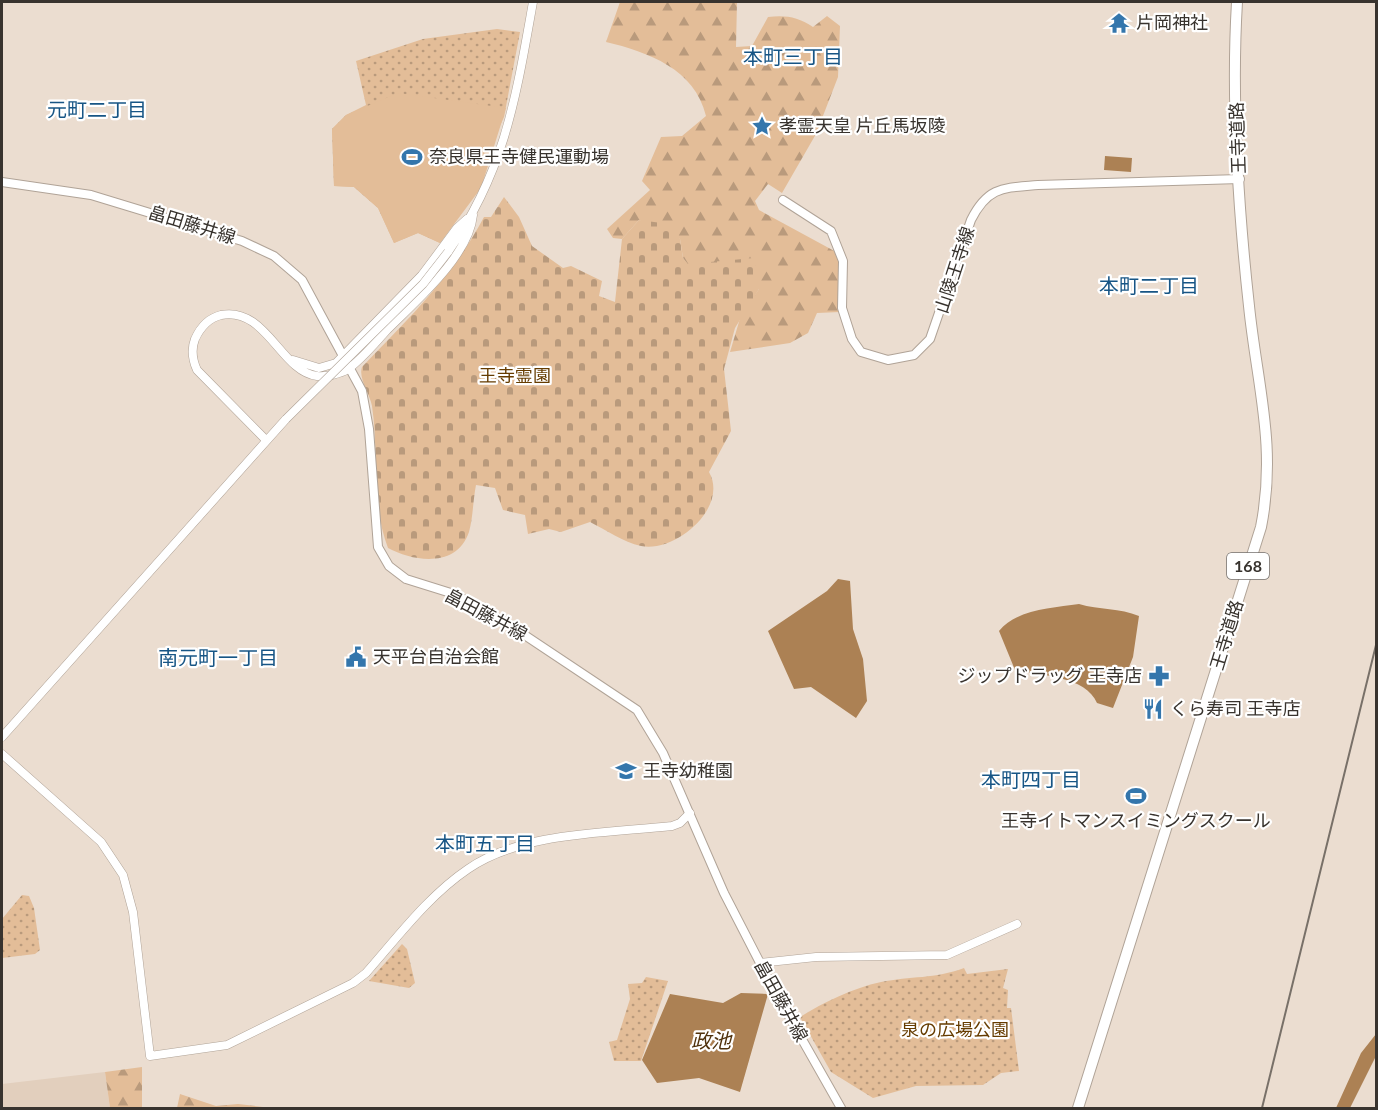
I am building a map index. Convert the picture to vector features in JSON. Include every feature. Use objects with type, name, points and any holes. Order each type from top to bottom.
[{"type":"highway","name":"王寺道路","points":[[1078,1108],[1220,657],[1265,506],[1269,462],[1267,430],[1251,330],[1240,178],[1235,47],[1237,2]]},
{"type":"main road","name":"山陵王寺線","points":[[783,200],[825,225],[837,241],[843,261],[842,308],[855,346],[868,355],[897,360],[914,355],[930,339],[971,219],[981,202],[991,193],[1004,188],[1038,185],[1240,178]]},
{"type":"main road","name":"畠田藤井線","points":[[2,182],[91,195],[242,241],[267,251],[286,265],[305,284],[362,391],[369,429],[378,547],[389,566],[406,579],[454,594],[505,622],[637,710],[658,742],[724,893],[760,963],[841,1108]]},
{"type":"street","points":[[2,737],[285,418],[417,290],[448,252],[473,215],[498,161],[508,129],[533,2]]},
{"type":"street","points":[[291,359],[318,368],[336,363],[422,275],[457,228],[473,215]]},
{"type":"street","points":[[266,440],[200,375],[194,360],[194,343],[201,329],[213,318],[236,315],[252,322],[291,359],[296,367],[316,376],[337,374],[351,367],[441,273],[468,234],[473,215]]},
{"type":"street","points":[[2,754],[101,842],[123,875],[133,912],[150,1056],[205,1050],[236,1042],[353,983],[366,973],[450,883],[490,856],[538,841],[672,826],[680,823],[690,813]]},
{"type":"street","points":[[760,963],[816,957],[947,955],[1017,924]]},
{"type":"shaded area","points":[[105,1072],[110,1108],[2,1108],[2,1084]]},
{"type":"green space","points":[[620,2],[737,2],[736,47],[752,46],[768,17],[792,18],[813,27],[827,16],[840,26],[838,77],[816,134],[782,193],[768,184],[755,201],[759,210],[838,253],[840,312],[817,313],[808,333],[790,343],[730,352],[741,315],[759,289],[687,264],[683,258],[680,239],[639,220],[622,239],[613,238],[607,229],[650,190],[642,181],[661,137],[682,136],[706,116],[692,86],[668,65],[638,51],[606,42]]},
{"type":"green space","name":"奈良県王寺健民運動場","points":[[497,29],[520,32],[504,117],[459,216],[440,243],[418,233],[394,243],[378,208],[354,187],[334,186],[332,129],[346,115],[366,105],[356,61],[423,39]]},
{"type":"green space","name":"奈良県王寺健民運動場","points":[[398,93],[506,108],[481,188],[440,243],[418,233],[394,243],[378,208],[354,187],[334,186],[332,129],[346,115]]},
{"type":"green space","name":"王寺霊園","points":[[504,197],[519,217],[532,246],[563,268],[571,266],[602,281],[599,296],[615,302],[622,239],[639,220],[669,224],[680,239],[683,258],[688,264],[754,258],[759,289],[735,328],[724,369],[731,431],[709,472],[713,486],[712,499],[706,513],[683,535],[655,546],[641,546],[621,539],[590,522],[561,532],[549,529],[528,534],[525,515],[503,510],[495,488],[476,485],[469,532],[463,544],[455,552],[445,557],[422,559],[388,548],[379,514],[372,406],[362,376],[362,367],[429,296],[458,259],[484,217],[491,217]]},
{"type":"green space","points":[[22,895],[29,896],[34,908],[40,950],[35,954],[2,958],[2,919]]},
{"type":"green space","points":[[402,944],[407,949],[415,983],[409,988],[369,981]]},
{"type":"green space","name":"泉の広場公園","points":[[964,968],[967,974],[1008,969],[1003,988],[1008,990],[1007,1008],[1011,1008],[1019,1071],[1001,1073],[983,1085],[916,1086],[873,1098],[831,1072],[800,1017],[839,996],[870,985],[892,980],[933,976]]},
{"type":"green space","points":[[646,977],[668,981],[641,1061],[614,1061],[609,1042],[617,1040],[630,999],[628,984],[642,983]]},
{"type":"green space","points":[[142,1067],[142,1108],[110,1108],[105,1072]]},
{"type":"green space","points":[[180,1094],[216,1106],[238,1104],[272,1108],[177,1108]]},
{"type":"water","points":[[1105,156],[1132,158],[1131,172],[1104,170]]},
{"type":"water","points":[[838,579],[850,581],[853,629],[863,659],[867,701],[856,718],[811,687],[794,689],[768,631],[827,591]]},
{"type":"water","points":[[1079,604],[1139,616],[1133,657],[1113,708],[1097,703],[1083,687],[1073,682],[1015,670],[999,631],[1015,618],[1025,614],[1047,608]]},
{"type":"water","name":"政池","points":[[741,993],[768,994],[740,1092],[699,1078],[657,1083],[642,1060],[670,994],[723,1003]]},
{"type":"water","points":[[1376,1034],[1376,1056],[1350,1108],[1336,1108],[1361,1053]]},
{"type":"railway","points":[[1262,1108],[1376,645]]},
{"type":"place","name":"片岡神社","points":[[1119,23]]},
{"type":"place","name":"孝霊天皇 片丘馬坂陵","points":[[762,126]]},
{"type":"place","name":"奈良県王寺健民運動場","points":[[412,157]]},
{"type":"place","name":"天平台自治会館","points":[[356,657]]},
{"type":"place","name":"ジップドラッグ 王寺店","points":[[1159,676]]},
{"type":"place","name":"くら寿司 王寺店","points":[[1153,709]]},
{"type":"place","name":"王寺幼稚園","points":[[626,771]]},
{"type":"place","name":"王寺イトマンスイミングスクール","points":[[1136,796]]},
{"type":"district","name":"本町三丁目","points":[[793,57]]},
{"type":"district","name":"元町二丁目","points":[[97,110]]},
{"type":"district","name":"本町二丁目","points":[[1149,286]]},
{"type":"district","name":"南元町一丁目","points":[[218,658]]},
{"type":"district","name":"本町四丁目","points":[[1031,780]]},
{"type":"district","name":"本町五丁目","points":[[485,844]]}]
